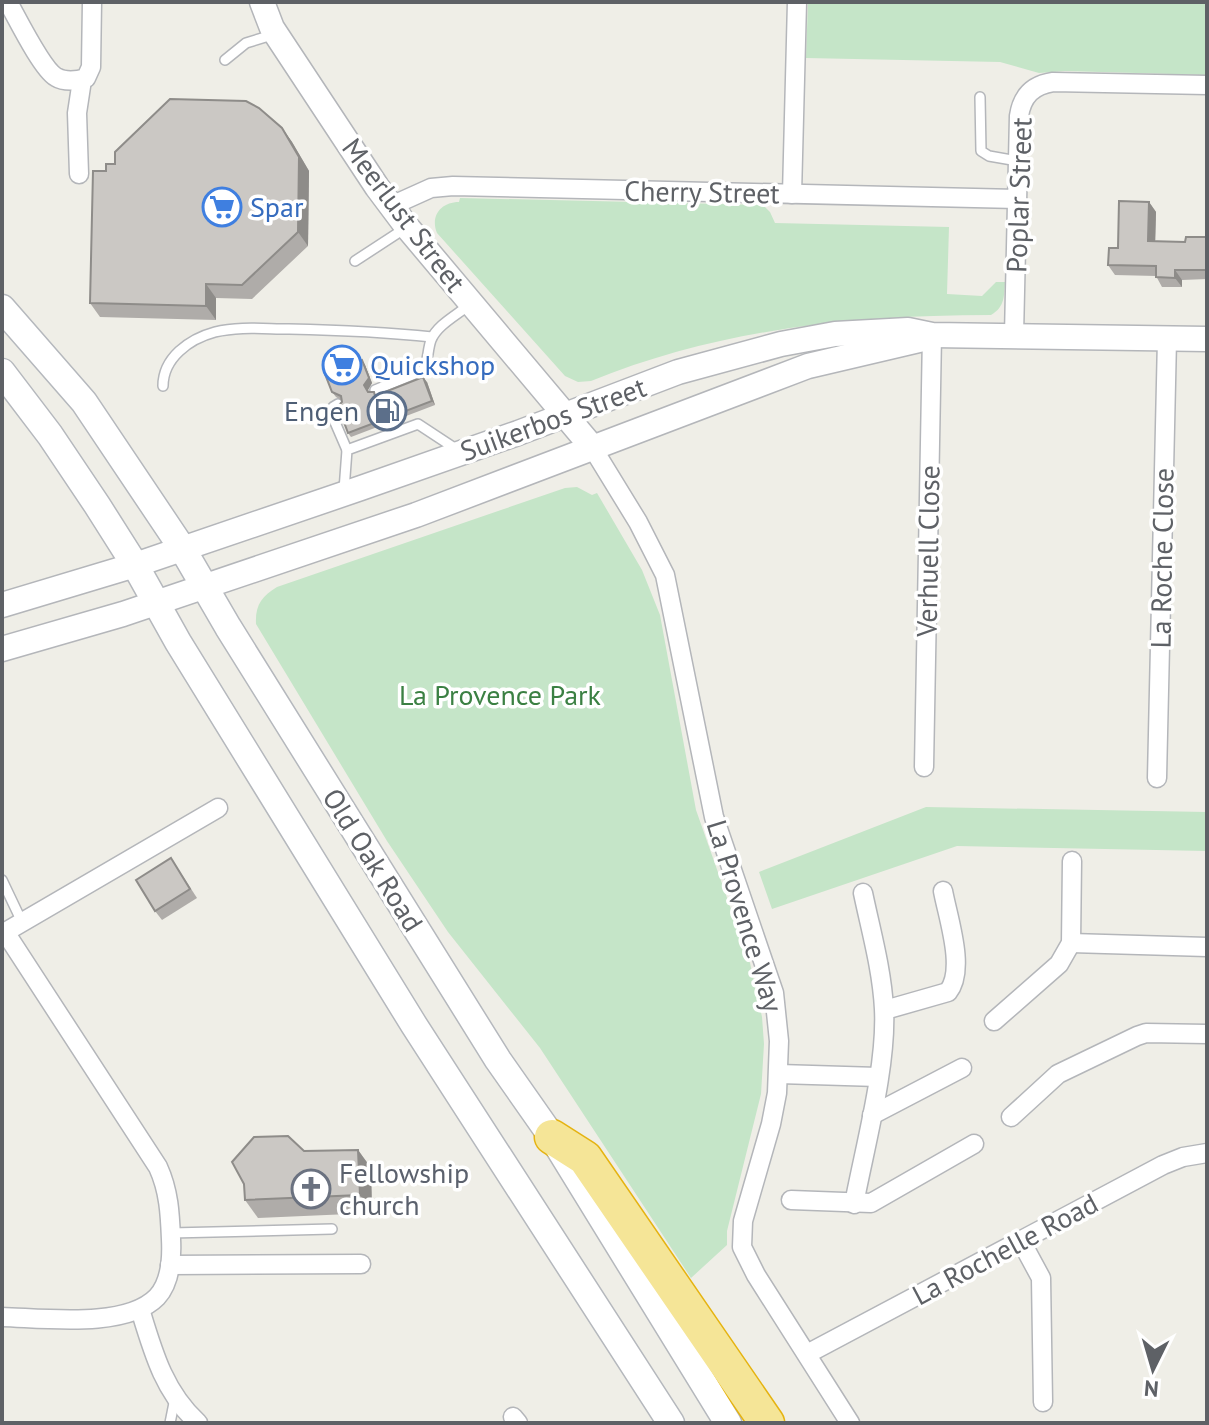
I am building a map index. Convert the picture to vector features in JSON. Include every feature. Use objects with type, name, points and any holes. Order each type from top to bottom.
[{"type":"highway","points":[[552,1137],[585,1158],[767,1423]]},
{"type":"main road","name":"Old Oak Road","points":[[2,308],[84,402],[182,548],[203,587],[498,1060],[552,1137],[728,1423]]},
{"type":"main road","name":"Old Oak Road","points":[[2,372],[50,435],[135,565],[155,603],[422,1038],[671,1423]]},
{"type":"street","points":[[8,2],[52,74],[65,80],[82,80],[91,67],[92,2]]},
{"type":"street","name":"Meerlust Street","points":[[262,2],[276,34],[391,206],[592,447]]},
{"type":"street","points":[[792,194],[797,2]]},
{"type":"street","points":[[79,174],[77,113],[82,80]]},
{"type":"street","name":"Poplar Street","points":[[1014,335],[1020,108],[1027,96],[1041,85],[1053,82],[1207,85]]},
{"type":"street","name":"Cherry Street","points":[[391,206],[438,186],[1017,199]]},
{"type":"street","name":"Suikerbos Street","points":[[2,605],[135,565],[344,494],[678,372],[781,344],[835,334],[908,330],[932,335],[1207,339]]},
{"type":"street","name":"Suikerbos Street","points":[[2,649],[155,603],[416,515],[808,366],[909,344],[932,335]]},
{"type":"street","name":"Verhuell Close","points":[[924,767],[932,335]]},
{"type":"street","name":"La Roche Close","points":[[1157,778],[1167,339]]},
{"type":"street","name":"La Provence Way","points":[[592,447],[648,539],[668,585],[714,817],[774,993],[779,1074],[771,1124],[743,1221],[741,1238],[745,1256],[850,1423]]},
{"type":"street","points":[[2,1317],[108,1317],[140,1309],[163,1289],[170,1265],[171,1233],[167,1194],[158,1167],[10,929],[218,808]]},
{"type":"street","points":[[994,1021],[1059,964],[1071,943],[1072,861]]},
{"type":"street","points":[[885,1010],[948,992],[956,979],[956,962],[943,891]]},
{"type":"street","points":[[854,1204],[872,1115],[885,1010],[863,893]]},
{"type":"street","points":[[1071,943],[1207,947]]},
{"type":"street","points":[[1011,1117],[1058,1074],[1137,1036],[1146,1033],[1207,1034]]},
{"type":"street","points":[[872,1115],[962,1068]]},
{"type":"street","points":[[779,1074],[878,1077]]},
{"type":"street","points":[[791,1200],[854,1204],[878,1200],[974,1144]]},
{"type":"street","name":"La Rochelle Road","points":[[807,1354],[1163,1165],[1183,1157],[1207,1153]]},
{"type":"street","points":[[1021,1241],[1041,1278],[1043,1402]]},
{"type":"street","points":[[170,1265],[361,1264]]},
{"type":"street","points":[[140,1309],[159,1367],[175,1398],[198,1423]]},
{"type":"lane","points":[[225,60],[246,43],[276,34]]},
{"type":"lane","points":[[980,97],[981,151],[989,156],[1018,161]]},
{"type":"lane","points":[[355,261],[407,227]]},
{"type":"lane","points":[[375,390],[404,385],[422,371],[437,330],[472,303]]},
{"type":"lane","points":[[163,386],[164,372],[170,359],[218,331],[332,330],[432,337]]},
{"type":"lane","points":[[338,404],[331,413],[347,450],[344,494]]},
{"type":"lane","points":[[414,413],[418,424],[462,453]]},
{"type":"lane","points":[[347,450],[418,424]]},
{"type":"lane","points":[[2,880],[10,929]]},
{"type":"lane","points":[[171,1233],[332,1229]]},
{"type":"lane","points":[[170,1423],[175,1398]]},
{"type":"green space","points":[[808,2],[1207,2],[1207,75],[1039,73],[1000,62],[806,58]]},
{"type":"green space","points":[[460,198],[763,205],[775,223],[949,227],[947,294],[982,296],[996,282],[1005,282],[1004,296],[999,308],[991,315],[889,318],[788,328],[688,349],[591,381],[578,382],[565,376],[437,233],[435,221],[439,211],[447,204],[459,202]]},
{"type":"green space","name":"La Provence Park","points":[[577,487],[592,495],[597,493],[642,570],[660,615],[696,810],[750,963],[762,1017],[761,1094],[727,1231],[727,1245],[691,1278],[540,1048],[448,932],[387,841],[256,624],[260,602],[277,587],[565,488]]},
{"type":"green space","points":[[926,807],[1207,812],[1207,851],[957,846],[772,909],[759,872]]},
{"type":"building","points":[[170,99],[246,101],[282,128],[299,157],[298,232],[242,285],[206,284],[206,306],[90,303],[93,171],[106,171],[106,164],[115,164],[115,152]]},
{"type":"building","points":[[1119,201],[1149,202],[1148,241],[1185,242],[1186,237],[1207,237],[1207,270],[1175,270],[1175,278],[1156,277],[1156,266],[1108,265],[1109,248],[1118,248]]},
{"type":"building","points":[[362,360],[369,378],[364,385],[368,392],[374,392],[375,396],[423,377],[432,401],[348,433],[338,406],[342,402],[341,396],[332,392],[325,374]]},
{"type":"building","points":[[171,858],[190,889],[155,911],[136,880]]},
{"type":"building","name":"Fellowship church","points":[[288,1136],[304,1151],[358,1150],[360,1195],[245,1200],[244,1184],[232,1162],[254,1137]]},
{"type":"place","name":"Spar","points":[[222,207]]},
{"type":"place","name":"Quickshop","points":[[342,365]]},
{"type":"place","name":"Engen","points":[[387,411]]},
{"type":"place","name":"Fellowship church","points":[[311,1189]]}]
